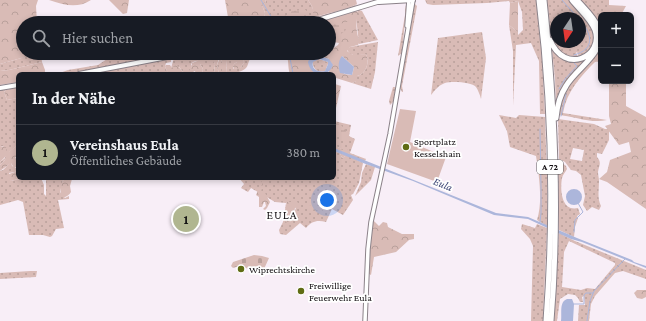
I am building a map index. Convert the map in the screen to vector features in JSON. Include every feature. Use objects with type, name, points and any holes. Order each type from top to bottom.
[{"type":"highway","name":"A 72","points":[[539,0],[545,61],[553,117],[553,240],[551,321]]},
{"type":"highway","name":"A 72","points":[[544,0],[548,36],[554,131],[553,218]]},
{"type":"highway","points":[[548,36],[556,52],[569,60],[581,59],[591,52],[596,41],[595,31],[590,21],[572,0]]},
{"type":"highway","points":[[553,117],[566,86],[572,77],[594,55],[600,42],[599,31],[596,23],[577,0]]},
{"type":"highway","name":"A 72","points":[[546,321],[553,240]]},
{"type":"main road","points":[[331,16],[384,0]]},
{"type":"main road","points":[[407,33],[409,0]]},
{"type":"main road","points":[[365,321],[368,242],[373,209],[384,163],[413,0],[378,2]]},
{"type":"main road","points":[[89,72],[152,60]]},
{"type":"main road","points":[[0,88],[16,85]]},
{"type":"green space","points":[[0,0],[38,0],[36,6],[37,16],[16,16],[16,60],[0,64]]},
{"type":"green space","points":[[49,0],[91,0],[86,3],[76,5],[65,5]]},
{"type":"green space","points":[[109,0],[129,0],[127,13],[123,14]]},
{"type":"green space","points":[[225,0],[265,0],[266,2],[262,5],[265,16],[228,16]]},
{"type":"green space","points":[[265,0],[308,0],[312,6],[315,16],[265,16],[262,5],[266,2]]},
{"type":"green space","points":[[308,0],[356,0],[357,4],[346,9],[318,16],[314,16],[312,6]]},
{"type":"green space","points":[[425,0],[536,0],[542,59],[545,114],[540,114],[539,61],[531,43],[516,45],[513,106],[513,51],[509,25],[518,32],[518,35],[523,30],[522,12],[518,1],[510,3],[509,1],[433,5],[427,4]]},
{"type":"green space","points":[[547,0],[570,0],[580,12],[550,12],[550,26]]},
{"type":"green space","points":[[580,0],[609,0],[609,12],[598,12],[598,26]]},
{"type":"green space","points":[[518,1],[518,32],[509,25],[510,3]]},
{"type":"green space","points":[[414,3],[417,6],[402,92],[400,88]]},
{"type":"green space","points":[[357,4],[354,7],[325,16],[319,16],[346,9]]},
{"type":"green space","points":[[405,5],[406,10],[402,53],[398,56],[405,15]]},
{"type":"green space","points":[[609,5],[626,6],[623,12],[609,12]]},
{"type":"green space","points":[[306,10],[307,16],[284,16],[292,11]]},
{"type":"green space","points":[[359,10],[362,11],[378,40],[359,44],[356,17],[358,11],[356,11]]},
{"type":"green space","points":[[356,11],[359,12],[356,26],[360,41],[358,45],[350,47],[347,51],[353,55],[366,54],[368,61],[363,73],[357,76],[357,81],[352,83],[336,78],[336,72],[329,72],[329,60],[336,60],[336,46],[339,43],[336,42],[336,17]],"holes":[[[342,56],[354,67],[352,75],[344,74]]]},
{"type":"green space","points":[[586,20],[592,30],[594,37],[593,45],[588,51],[579,57],[577,52],[578,58],[563,56],[556,48],[586,48]]},
{"type":"green space","points":[[349,21],[351,26],[341,34],[336,34],[337,25]]},
{"type":"green space","points":[[596,26],[594,53],[575,72],[556,105],[552,50],[559,57],[571,61],[593,51]]},
{"type":"green space","points":[[482,32],[486,58],[481,99],[474,85],[462,82],[448,82],[443,84],[431,95],[438,38]]},
{"type":"green space","points":[[378,42],[375,72],[371,89],[352,83],[356,81],[357,76],[363,73],[368,61],[366,54],[352,55],[347,49],[350,47]]},
{"type":"green space","points":[[598,47],[598,62],[595,62],[584,73],[575,85],[565,105],[563,113],[607,120],[595,121],[558,115],[561,101],[567,87]]},
{"type":"green space","points":[[16,60],[42,60],[42,62],[0,71],[0,64]]},
{"type":"green space","points":[[106,60],[143,60],[80,72],[62,72],[98,65]]},
{"type":"green space","points":[[160,60],[171,60],[171,62],[166,63],[165,66],[167,72],[98,72]]},
{"type":"green space","points":[[173,60],[200,60],[191,64],[192,66],[190,72],[183,72],[179,67],[171,68]]},
{"type":"green space","points":[[200,60],[213,60],[215,64],[214,72],[202,72],[203,69],[200,64]]},
{"type":"green space","points":[[201,60],[200,64],[203,69],[202,72],[189,72],[192,63]]},
{"type":"green space","points":[[212,60],[218,60],[217,65],[219,72],[214,72],[215,64]]},
{"type":"green space","points":[[219,60],[221,60],[222,72],[219,72],[217,65]]},
{"type":"green space","points":[[221,60],[227,60],[226,72],[222,72]]},
{"type":"green space","points":[[227,60],[237,60],[234,64],[234,69],[241,67],[244,63],[243,60],[250,60],[247,67],[244,69],[236,72],[226,72]]},
{"type":"green space","points":[[237,60],[244,60],[244,63],[240,68],[234,69],[233,66]]},
{"type":"green space","points":[[287,60],[309,60],[314,72],[290,72]]},
{"type":"green space","points":[[322,60],[328,62],[325,71],[316,70],[313,66],[313,61]]},
{"type":"green space","points":[[42,62],[45,72],[16,72],[16,82],[0,85],[0,71]]},
{"type":"green space","points":[[170,65],[172,68],[177,65],[183,72],[167,72],[165,66]]},
{"type":"green space","points":[[336,84],[341,86],[336,108]]},
{"type":"green space","points":[[609,84],[626,84],[626,106],[646,117],[646,209],[607,182],[599,179],[607,172],[610,160],[631,152],[629,142],[619,145],[605,126],[611,124],[609,116]]},
{"type":"green space","points":[[393,87],[396,88],[393,102],[390,105],[389,101]]},
{"type":"green space","points":[[16,88],[16,98],[7,100],[4,92]]},
{"type":"green space","points":[[0,90],[6,90],[4,92],[7,100],[16,98],[16,147],[9,152],[5,160],[0,165],[0,162],[5,158],[6,151],[3,146],[0,146]]},
{"type":"green space","name":"Sportplatz Kesselshain","points":[[400,109],[416,111],[410,142],[446,157],[437,182],[387,164]]},
{"type":"green space","points":[[499,115],[516,118],[519,115],[545,117],[547,226],[537,220],[540,197],[536,156],[510,147],[507,131]]},
{"type":"green space","points":[[558,119],[594,124],[605,129],[609,129],[609,140],[602,154],[597,153],[600,163],[598,172],[598,194],[601,206],[599,210],[592,207],[587,211],[583,205],[585,196],[581,175],[576,171],[571,170],[565,162],[559,159]],"holes":[[[573,148],[584,150],[582,161],[570,159]]]},
{"type":"green space","points":[[336,121],[351,125],[349,136],[355,139],[350,153],[366,159],[365,161],[348,155],[349,154],[336,147]]},
{"type":"green space","points":[[336,123],[342,126],[350,137],[349,139],[344,140],[336,136]]},
{"type":"green space","points":[[0,146],[6,147],[7,155],[0,162]]},
{"type":"green space","points":[[16,146],[16,167],[14,168],[11,163],[0,171],[0,165],[5,160],[7,153]]},
{"type":"green space","points":[[336,146],[342,149],[347,149],[349,154],[342,158],[340,153],[336,152]]},
{"type":"green space","points":[[336,152],[340,153],[342,158],[347,155],[363,163],[359,183],[351,195],[353,200],[343,215],[332,209],[326,222],[315,222],[306,228],[300,223],[286,235],[280,234],[279,230],[283,222],[285,208],[289,215],[287,218],[290,222],[297,202],[287,202],[285,207],[286,203],[275,202],[251,188],[248,192],[241,188],[244,184],[241,180],[336,180]]},
{"type":"green space","points":[[11,162],[12,166],[16,168],[16,171],[9,173],[11,181],[16,180],[42,180],[44,185],[44,194],[46,196],[46,180],[63,180],[60,192],[65,198],[69,196],[69,199],[58,200],[64,228],[56,229],[50,237],[43,235],[29,235],[23,202],[18,200],[0,205],[0,171]]},
{"type":"green space","points":[[562,163],[567,169],[562,178],[561,188],[563,199],[568,207],[578,208],[580,214],[577,216],[578,218],[574,237],[559,230],[558,166]]},
{"type":"green space","points":[[366,164],[375,167],[371,180],[355,196],[361,182],[362,173]]},
{"type":"green space","points":[[16,170],[16,180],[11,181],[6,175]]},
{"type":"green space","points":[[64,180],[72,180],[70,186],[71,192],[67,196],[63,197],[61,195]]},
{"type":"green space","points":[[262,180],[265,180],[261,192],[265,193],[270,202],[265,210],[263,209],[266,206],[265,202],[262,207],[259,207],[259,197],[256,195]]},
{"type":"green space","points":[[287,202],[297,202],[301,205],[301,207],[295,208],[288,224],[284,220],[289,215],[285,208]]},
{"type":"green space","points":[[308,205],[322,206],[323,210],[320,212],[307,207]]},
{"type":"green space","points":[[373,220],[379,226],[383,222],[387,223],[388,227],[402,234],[414,234],[414,239],[409,240],[396,252],[374,257],[371,275],[369,274],[370,245]]},
{"type":"green space","points":[[522,224],[535,228],[537,224],[547,228],[543,321],[531,321],[533,246],[530,239],[521,229]]},
{"type":"green space","points":[[559,233],[646,270],[646,279],[623,271],[615,273],[595,296],[591,304],[589,321],[578,321],[579,305],[585,305],[584,296],[582,297],[583,302],[580,302],[575,295],[568,294],[560,299],[557,321],[554,321]],"holes":[[[569,241],[615,263],[615,265],[595,289],[587,288],[581,290],[562,287],[564,252]]]},
{"type":"green space","points":[[254,255],[269,258],[264,269],[260,268],[257,273],[239,266],[233,268],[231,266],[233,262]]},
{"type":"green space","points":[[37,271],[36,277],[0,279],[0,273]]},
{"type":"green space","points":[[637,290],[646,290],[646,297],[642,299],[637,298],[634,293]]},
{"type":"water","points":[[342,56],[354,67],[352,75],[340,73],[339,64]]},
{"type":"water","points":[[309,60],[317,60],[313,62],[313,67],[318,71],[325,71],[328,64],[328,62],[322,60],[330,60],[333,65],[328,72],[314,72],[309,67]]},
{"type":"water","points":[[336,149],[496,213],[528,217],[646,266],[646,268],[571,239],[528,219],[494,215],[413,181],[336,152]]},
{"type":"water","points":[[574,189],[581,194],[582,197],[577,204],[574,205],[567,200],[566,197],[571,190]]},
{"type":"water","points":[[572,299],[574,304],[573,321],[561,321],[561,308],[564,300]]},
{"type":"waterway","points":[[261,0],[271,16]]},
{"type":"waterway","points":[[562,0],[573,12]]},
{"type":"waterway","points":[[574,55],[586,49],[589,45],[590,40],[586,29]]},
{"type":"waterway","points":[[290,60],[293,72]]},
{"type":"waterway","points":[[559,89],[565,79],[577,66],[574,63]]},
{"type":"waterway","points":[[561,116],[566,94]]},
{"type":"waterway","points":[[540,129],[540,222]]},
{"type":"waterway","points":[[574,232],[575,220],[583,212],[578,203]]},
{"type":"waterway","points":[[587,321],[590,301],[594,291],[625,259]]},
{"type":"waterway","points":[[574,304],[584,304],[584,295],[586,293],[593,293]]},
{"type":"place","name":"Sportplatz Kesselshain","points":[[406,147]]},
{"type":"place","name":"Vereinshaus Eula","points":[[186,219]]},
{"type":"place","name":"Wiprechtskirche","points":[[241,269]]},
{"type":"place","name":"Freiwillige Feuerwehr Eula","points":[[301,291]]},
{"type":"district","name":"EULA","points":[[282,215]]},
{"type":"water label","name":"Eula","points":[[443,184]]}]
